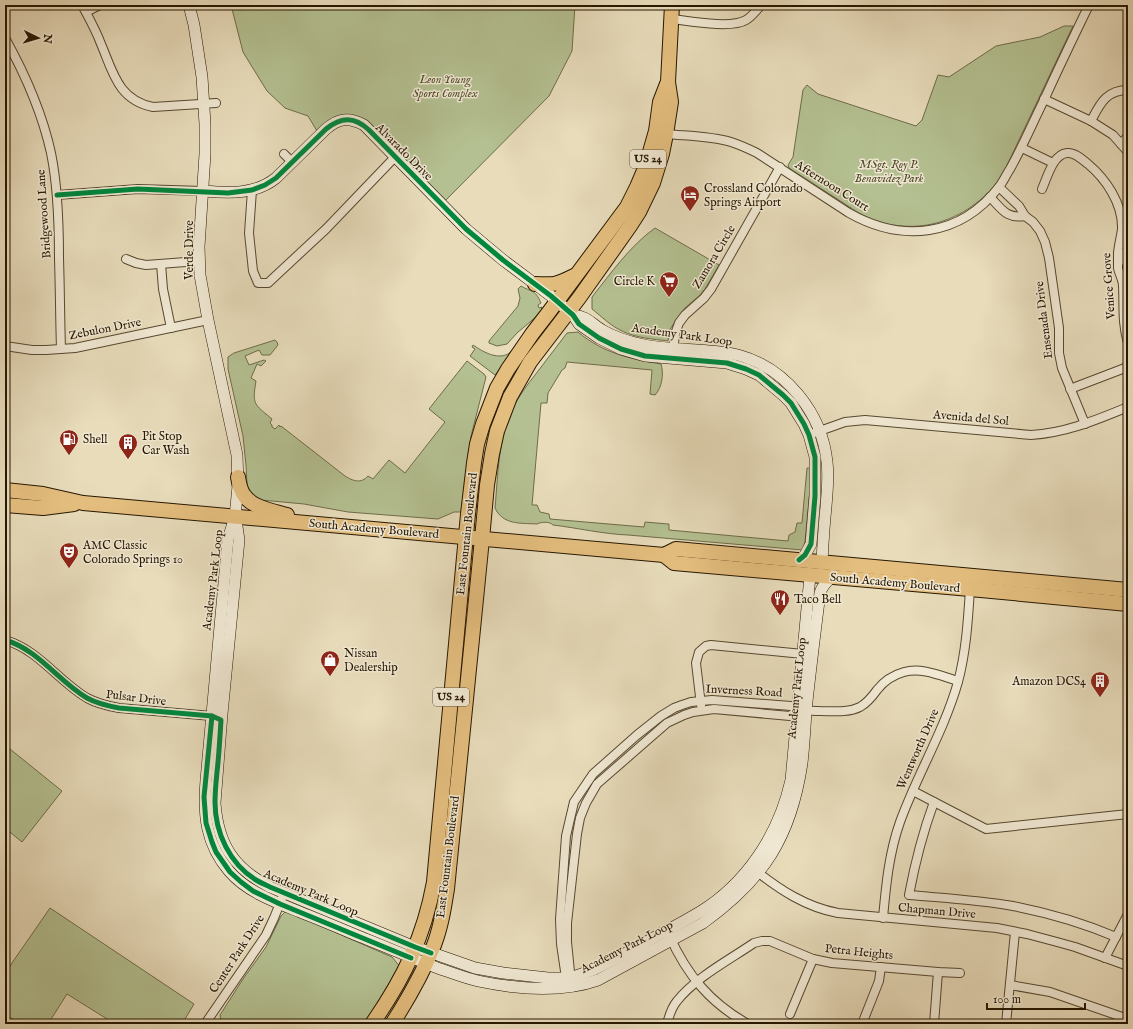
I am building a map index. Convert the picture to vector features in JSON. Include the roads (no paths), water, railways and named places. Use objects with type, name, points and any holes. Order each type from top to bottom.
[{"type":"highway","name":"East Fountain Boulevard","points":[[392,1024],[414,988],[428,958],[441,920],[447,889],[487,484],[489,466],[497,431],[510,397],[530,362],[571,313],[639,212],[653,183],[662,154],[671,102],[668,82],[672,5]]},
{"type":"highway","name":"East Fountain Boulevard","points":[[372,1024],[394,991],[413,952],[432,896],[436,870],[466,537],[477,444],[497,388],[508,369],[532,334],[627,208],[646,166],[656,131],[660,102],[668,82]]},
{"type":"highway","points":[[535,284],[552,285],[560,283],[578,273]]},
{"type":"highway","points":[[238,477],[244,495],[252,503],[260,507],[316,524]]},
{"type":"highway","name":"South Academy Boulevard","points":[[5,490],[43,494],[83,503],[482,539],[664,555],[676,548],[1128,590]]},
{"type":"highway","name":"South Academy Boulevard","points":[[5,505],[43,508],[83,503]]},
{"type":"highway","name":"South Academy Boulevard","points":[[664,555],[674,564],[1128,604]]},
{"type":"highway","points":[[719,567],[742,563],[807,568],[822,562]]},
{"type":"highway","points":[[810,576],[820,571],[829,570],[944,579],[954,574]]},
{"type":"street","points":[[100,5],[84,8],[101,42],[114,77],[122,90],[132,99],[146,105],[153,106],[216,103]]},
{"type":"street","name":"Verde Drive","points":[[189,5],[199,58],[204,104],[205,139],[199,261],[208,320],[237,455],[238,477],[235,517]]},
{"type":"street","points":[[672,19],[736,24],[746,20],[761,5]]},
{"type":"street","name":"Afternoon Court","points":[[666,134],[715,139],[744,147],[780,167],[862,220],[875,225],[902,231],[932,230],[944,227],[968,216],[980,207],[999,187],[1022,148],[1089,5]]},
{"type":"street","name":"Bridgewood Lane","points":[[5,38],[22,69],[44,127],[51,154],[57,195],[59,232],[61,349]]},
{"type":"street","points":[[1091,121],[1100,104],[1108,95],[1116,91],[1128,90]]},
{"type":"street","points":[[1044,99],[1091,121],[1113,135],[1128,152]]},
{"type":"street","name":"Alvarado Drive","points":[[57,195],[138,188],[228,193],[252,190],[271,182],[288,158],[330,126],[344,120],[354,121],[364,126],[466,229],[498,256],[557,301]]},
{"type":"street","points":[[1121,144],[1128,136]]},
{"type":"street","points":[[1022,148],[1054,163],[1042,189]]},
{"type":"street","name":"Venice Grove","points":[[1054,163],[1058,157],[1065,152],[1072,153],[1097,172],[1108,185],[1116,202],[1122,221],[1122,229],[1118,245],[1118,268],[1123,284],[1124,326],[1128,343]]},
{"type":"street","points":[[252,190],[249,233],[253,271],[258,283],[268,283],[326,229],[394,157]]},
{"type":"street","name":"Zamora Circle","points":[[673,353],[675,334],[679,323],[711,289],[780,167]]},
{"type":"street","name":"Ensenada Drive","points":[[999,187],[1019,206],[1025,216],[1040,230],[1045,242],[1049,258],[1059,328],[1059,353],[1062,368],[1085,424]]},
{"type":"street","points":[[990,197],[1008,215],[1018,217],[1025,216]]},
{"type":"street","points":[[1118,257],[1128,253]]},
{"type":"street","points":[[1118,257],[1128,261]]},
{"type":"street","points":[[126,259],[136,263],[146,264],[199,261]]},
{"type":"street","points":[[161,264],[163,289],[171,328]]},
{"type":"street","name":"Academy Park Loop","points":[[557,301],[571,313],[584,316],[602,330],[624,340],[673,353],[727,363],[746,369],[759,375],[791,403],[809,435],[815,457],[815,496],[811,544],[805,555],[799,560]]},
{"type":"street","name":"Zebulon Drive","points":[[5,346],[32,350],[61,349],[91,345],[208,320]]},
{"type":"street","name":"Academy Park Loop","points":[[673,353],[711,350],[740,356],[762,365],[781,377],[797,392],[808,407],[820,431],[827,461],[828,473],[822,562]]},
{"type":"street","points":[[1070,389],[1125,368],[1128,364]]},
{"type":"street","name":"Avenida del Sol","points":[[809,435],[855,420],[1031,435],[1044,434],[1059,432],[1085,424],[1128,408]]},
{"type":"street","name":"Academy Park Loop","points":[[235,517],[228,539],[218,717],[215,803],[216,816],[221,837],[230,854],[245,872],[282,899],[428,958],[462,976],[493,983],[537,988],[556,988],[583,974],[669,936],[755,870],[786,802],[791,780],[820,593],[822,586],[832,577]]},
{"type":"street","name":"Academy Park Loop","points":[[802,710],[803,654],[810,576]]},
{"type":"street","name":"Wentworth Drive","points":[[884,918],[892,850],[900,823],[944,720],[958,681],[966,639],[970,589]]},
{"type":"street","name":"Pulsar Drive","points":[[5,640],[31,652],[86,698],[96,702],[120,708],[218,717]]},
{"type":"street","points":[[702,710],[696,663],[699,652],[706,646],[712,645],[803,654]]},
{"type":"street","points":[[802,710],[841,712],[859,708],[869,700],[878,688],[892,676],[905,672],[919,671],[958,681]]},
{"type":"street","name":"Inverness Road","points":[[570,981],[561,944],[560,919],[566,836],[574,802],[592,774],[655,721],[674,708],[691,702],[712,700],[791,706],[802,710]]},
{"type":"street","name":"Inverness Road","points":[[570,981],[567,923],[577,834],[580,818],[586,803],[597,784],[667,723],[684,714],[702,710],[714,710],[790,716],[802,710]]},
{"type":"street","points":[[913,791],[986,828],[1128,814]]},
{"type":"street","points":[[934,802],[924,827],[909,895],[994,903],[1023,908],[1071,920],[1116,937]]},
{"type":"street","name":"Chapman Drive","points":[[755,870],[782,891],[808,904],[838,913],[997,928],[1057,942],[1128,966]]},
{"type":"street","name":"Center Park Drive","points":[[205,1024],[266,935],[282,899]]},
{"type":"street","points":[[1105,958],[1128,914]]},
{"type":"street","points":[[1006,1024],[1014,932]]},
{"type":"street","points":[[669,936],[682,961],[696,982],[712,1000],[732,1016],[748,1024]]},
{"type":"street","name":"Petra Heights","points":[[696,982],[754,944],[762,941],[770,941],[813,959],[832,963],[960,973]]},
{"type":"street","points":[[790,1014],[813,959]]},
{"type":"street","points":[[862,1024],[879,981],[881,967]]},
{"type":"street","points":[[934,1024],[938,972]]},
{"type":"street","points":[[667,1024],[676,1002],[696,982]]},
{"type":"street","points":[[1010,985],[1050,992],[1128,1019]]},
{"type":"place","name":"Crossland Colorado Springs Airport","points":[[690,212]]},
{"type":"place","name":"Circle K","points":[[669,298]]},
{"type":"place","name":"Shell","points":[[69,456]]},
{"type":"place","name":"Pit Stop Car Wash","points":[[128,460]]},
{"type":"place","name":"AMC Classic Colorado Springs 10","points":[[69,569]]},
{"type":"place","name":"Taco Bell","points":[[780,616]]},
{"type":"place","name":"Nissan Dealership","points":[[330,677]]},
{"type":"place","name":"Amazon DCS4","points":[[1100,698]]},
{"type":"park label","name":"Leon Young Sports Complex","points":[[445,86]]},
{"type":"park label","name":"MSgt. Roy P. Benavidez Park","points":[[889,171]]}]
